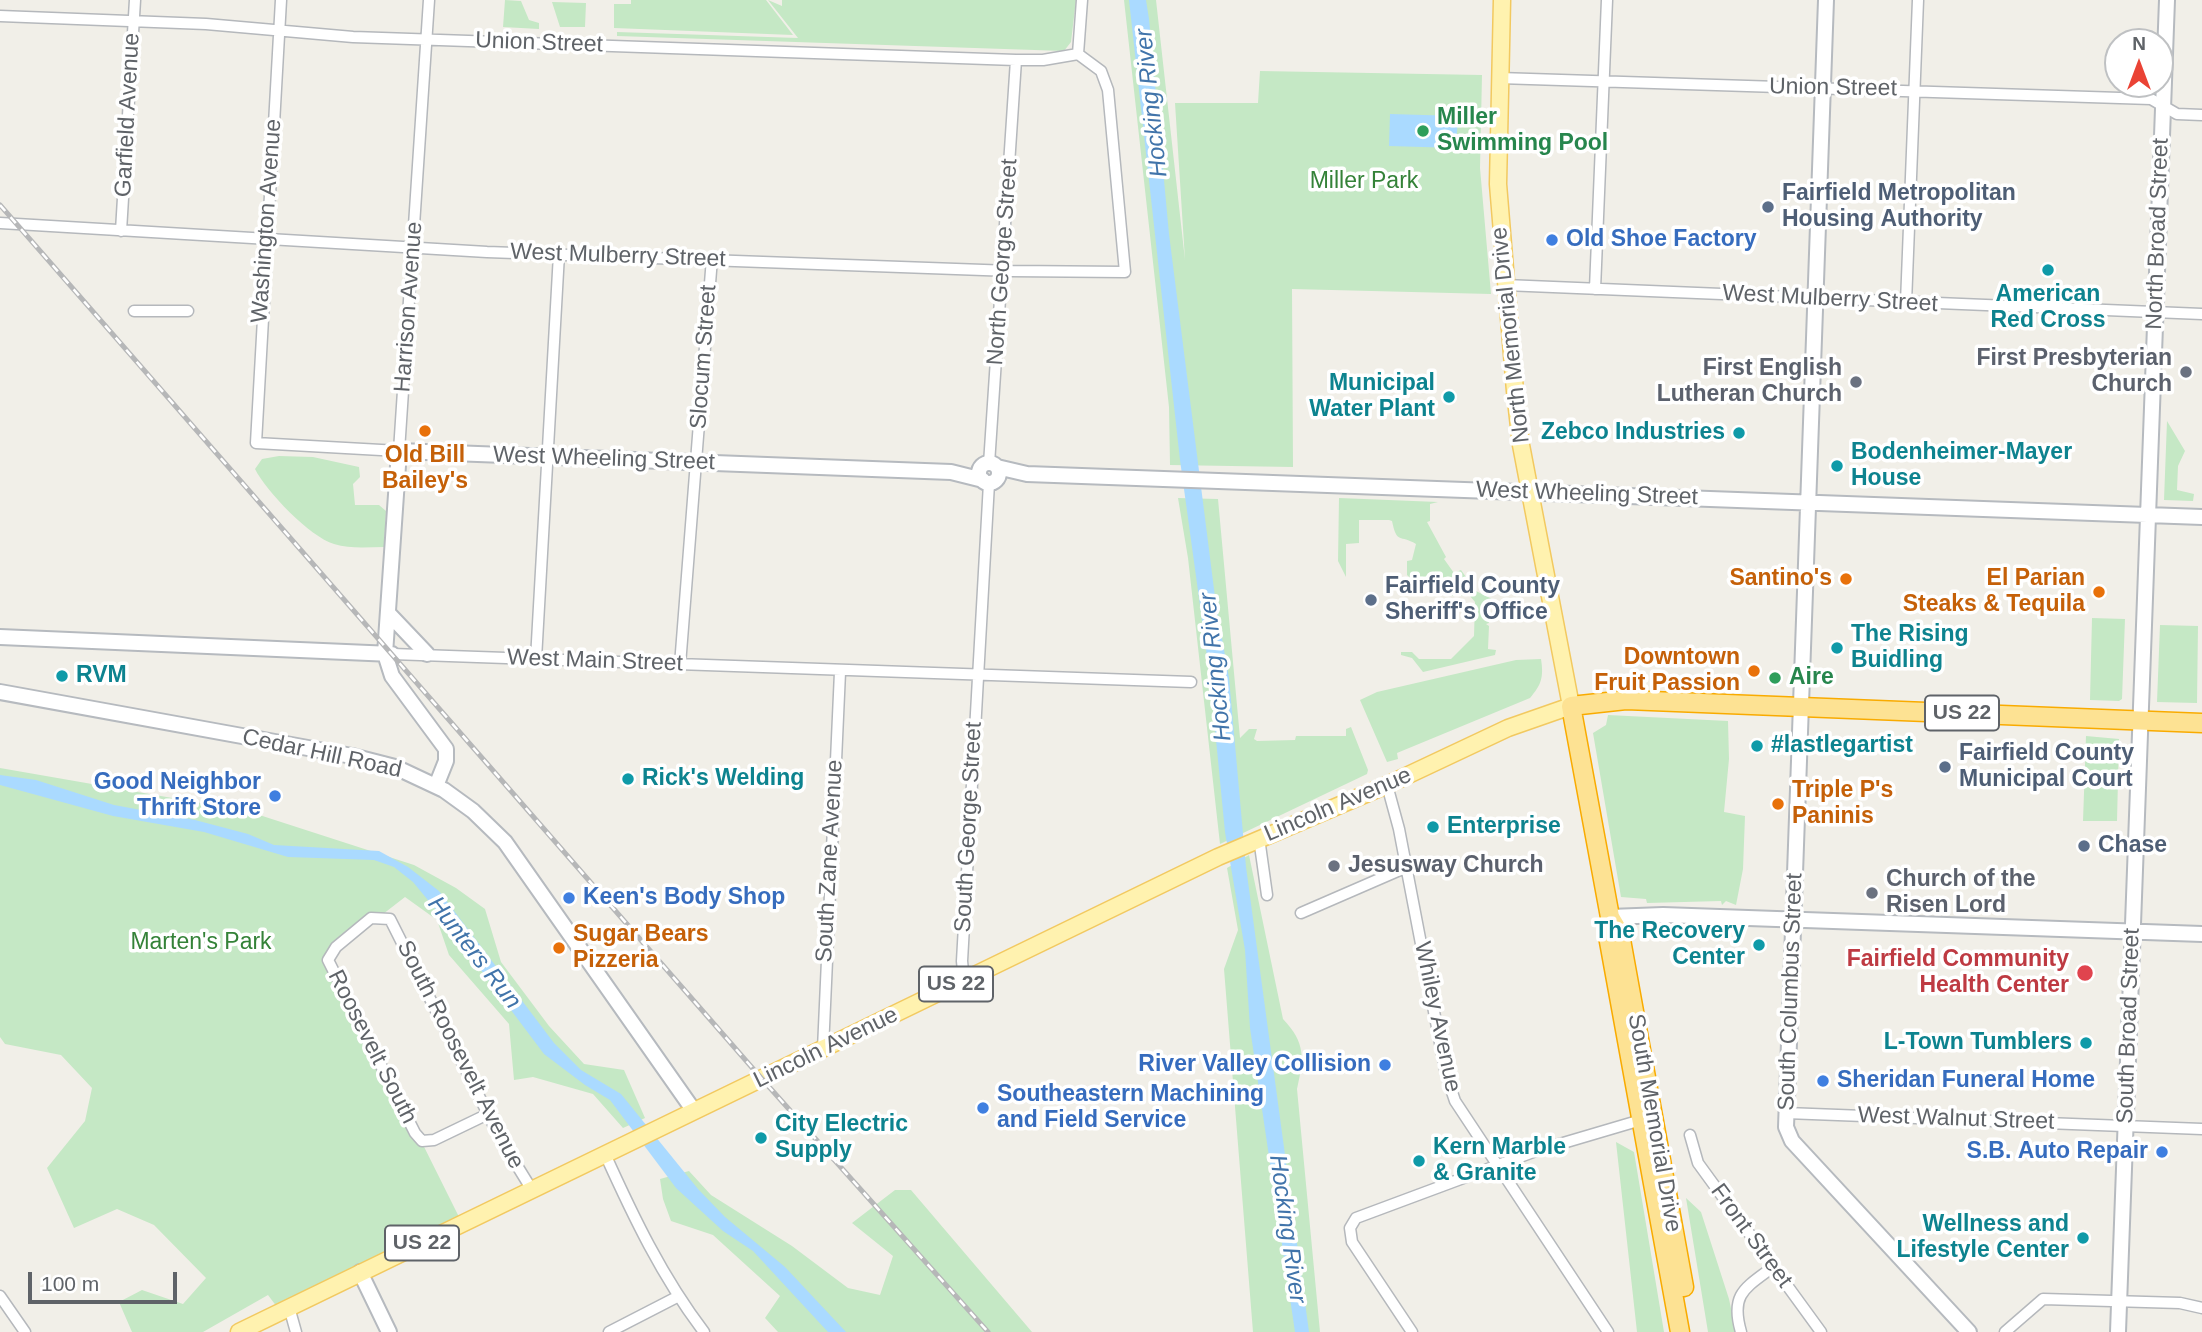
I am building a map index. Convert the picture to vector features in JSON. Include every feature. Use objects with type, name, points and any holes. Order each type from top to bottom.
[{"type":"highway","name":"US 22","points":[[1572,706],[1626,700],[2202,723]]},
{"type":"highway","name":"South Memorial Drive","points":[[1572,706],[1610,917],[1608,936],[1680,1332]]},
{"type":"highway","name":"South Memorial Drive","points":[[1610,917],[1620,934],[1692,1332]]},
{"type":"main road","name":"North Memorial Drive","points":[[1502,0],[1498,184],[1505,285],[1521,445],[1572,706]]},
{"type":"main road","name":"Lincoln Avenue","points":[[239,1332],[1255,840],[1387,785],[1508,728],[1572,706]]},
{"type":"street","name":"Garfield Avenue","points":[[121,231],[135,0]]},
{"type":"street","name":"Washington Avenue","points":[[256,443],[282,0]]},
{"type":"street","name":"Harrison Avenue","points":[[389,654],[389,614],[429,0]]},
{"type":"street","points":[[1078,54],[1082,0]]},
{"type":"street","points":[[1595,289],[1607,0]]},
{"type":"street","name":"South Columbus Street","points":[[1826,0],[1786,1126],[1792,1141],[1969,1332]]},
{"type":"street","points":[[1906,303],[1918,0]]},
{"type":"street","name":"North Broad Street","points":[[2140,719],[2167,0]]},
{"type":"street","name":"Union Street","points":[[0,16],[134,21],[426,39],[1016,60],[1043,60],[1078,54]]},
{"type":"street","name":"West Mulberry Street","points":[[0,223],[412,248],[1002,270],[1125,272],[1113,122],[1105,78],[1096,65],[1078,54]]},
{"type":"street","name":"North George Street","points":[[977,674],[1016,60]]},
{"type":"street","name":"Union Street","points":[[1499,78],[2151,99],[2176,114],[2202,115]]},
{"type":"street","points":[[536,659],[559,254]]},
{"type":"street","name":"Slocum Street","points":[[680,665],[712,258]]},
{"type":"street","name":"West Mulberry Street","points":[[1505,285],[2202,314]]},
{"type":"street","points":[[134,311],[188,311]]},
{"type":"street","name":"West Wheeling Street","points":[[256,443],[547,457],[2202,517]]},
{"type":"street","points":[[389,614],[427,654]]},
{"type":"street","name":"West Main Street","points":[[0,637],[840,672],[1191,682]]},
{"type":"street","points":[[389,654],[392,676],[446,748],[446,761],[436,786]]},
{"type":"street","name":"South Zane Avenue","points":[[823,1049],[840,672]]},
{"type":"street","name":"South George Street","points":[[964,981],[962,961],[977,674]]},
{"type":"street","name":"Cedar Hill Road","points":[[0,692],[352,756],[395,767],[436,786],[473,811],[505,842],[694,1111]]},
{"type":"street","name":"South Broad Street","points":[[2118,1332],[2140,719]]},
{"type":"street","name":"Whiley Avenue","points":[[1387,785],[1407,867],[1450,1088],[1497,1166],[1608,1332]]},
{"type":"street","points":[[1255,840],[1267,895]]},
{"type":"street","points":[[1301,913],[1407,867]]},
{"type":"street","points":[[1610,917],[1649,915],[2202,934]]},
{"type":"street","name":"Roosevelt South","points":[[390,919],[377,916],[359,926],[329,954],[330,966],[418,1137],[422,1140],[434,1140],[488,1114]]},
{"type":"street","name":"South Roosevelt Avenue","points":[[390,919],[488,1114],[531,1190]]},
{"type":"street","name":"West Walnut Street","points":[[1786,1113],[2202,1129]]},
{"type":"street","points":[[1412,1332],[1355,1249],[1350,1234],[1352,1223],[1359,1216],[1577,1138],[1641,1120]]},
{"type":"street","name":"Front Street","points":[[1690,1135],[1698,1163],[1821,1332]]},
{"type":"street","points":[[605,1154],[622,1194],[677,1297],[704,1332]]},
{"type":"street","points":[[1741,1332],[1737,1304],[1741,1292],[1773,1267]]},
{"type":"street","points":[[360,1272],[389,1332]]},
{"type":"street","points":[[0,1296],[25,1332]]},
{"type":"street","points":[[609,1332],[677,1297]]},
{"type":"street","points":[[2005,1332],[2043,1299],[2180,1303],[2202,1308]]},
{"type":"street","points":[[289,1307],[296,1332]]},
{"type":"green space","points":[[505,0],[521,1],[529,20],[539,23],[539,29],[503,27]]},
{"type":"green space","points":[[631,0],[766,0],[793,35],[614,28],[614,4],[631,4]]},
{"type":"green space","points":[[768,0],[782,6],[782,0],[1076,0],[1071,42],[1064,51],[617,36],[617,32],[798,38]]},
{"type":"green space","name":"Miller Park","points":[[1124,0],[1156,0],[1185,260],[1175,103],[1258,103],[1260,71],[1482,75],[1480,168],[1491,294],[1292,289],[1293,467],[1170,465],[1169,407]]},
{"type":"green space","points":[[552,2],[586,3],[585,27],[560,27]]},
{"type":"green space","points":[[2167,421],[2185,451],[2178,466],[2177,490],[2194,494],[2193,501],[2164,500]]},
{"type":"green space","points":[[279,456],[313,457],[359,467],[360,477],[353,484],[355,505],[379,505],[386,511],[384,547],[340,546],[324,540],[301,523],[279,501],[255,469],[262,459]]},
{"type":"green space","points":[[1178,498],[1218,499],[1240,738],[1249,729],[1257,729],[1254,739],[1257,741],[1295,740],[1296,736],[1346,736],[1346,729],[1351,727],[1368,770],[1367,774],[1220,844],[1188,558]]},
{"type":"green space","points":[[1339,498],[1438,502],[1430,504],[1430,521],[1427,522],[1446,557],[1444,559],[1454,573],[1461,570],[1476,591],[1496,601],[1489,605],[1489,623],[1486,624],[1489,626],[1488,649],[1496,650],[1495,655],[1423,672],[1412,658],[1401,655],[1401,652],[1412,652],[1419,659],[1451,659],[1474,636],[1475,602],[1470,596],[1452,596],[1449,577],[1431,579],[1430,585],[1418,585],[1407,575],[1407,561],[1412,560],[1416,544],[1400,538],[1389,520],[1359,520],[1359,543],[1346,544],[1346,577],[1338,561]]},
{"type":"green space","points":[[2092,618],[2125,619],[2122,699],[2119,701],[2090,700]]},
{"type":"green space","points":[[2160,625],[2198,626],[2197,703],[2157,702]]},
{"type":"green space","points":[[1541,659],[1541,681],[1530,698],[1397,753],[1398,759],[1387,762],[1360,700],[1377,692],[1516,660]]},
{"type":"green space","points":[[1608,715],[1728,721],[1729,759],[1724,812],[1745,816],[1743,869],[1736,905],[1726,901],[1722,905],[1721,901],[1647,903],[1646,899],[1621,897],[1593,733],[1606,725]]},
{"type":"green space","points":[[2086,736],[2119,739],[2117,821],[2083,821]]},
{"type":"green space","name":"Marten's Park","points":[[0,768],[247,811],[414,865],[456,888],[485,909],[501,962],[549,1026],[584,1064],[624,1070],[645,1118],[623,1128],[593,1094],[533,1077],[514,1080],[509,1024],[449,955],[437,920],[405,897],[329,956],[462,1223],[280,1311],[268,1295],[203,1332],[132,1332],[119,1302],[142,1290],[183,1304],[206,1278],[154,1225],[117,1209],[74,1228],[47,1168],[85,1121],[92,1088],[61,1055],[5,1044],[0,1037]]},
{"type":"green space","points":[[1249,855],[1283,1019],[1296,1036],[1301,1052],[1297,1089],[1320,1332],[1253,1332],[1224,969],[1238,930],[1227,868]]},
{"type":"green space","points":[[1616,1142],[1634,1152],[1664,1332],[1637,1332]]},
{"type":"green space","points":[[689,1171],[711,1195],[792,1246],[848,1288],[880,1295],[893,1256],[852,1223],[895,1190],[911,1190],[1032,1332],[778,1332],[765,1318],[780,1296],[713,1235],[671,1221],[663,1199],[660,1179]]},
{"type":"green space","points":[[1686,1198],[1701,1212],[1729,1299],[1736,1332],[1708,1332]]},
{"type":"water","name":"Hocking River","points":[[1129,0],[1146,0],[1149,19],[1169,234],[1216,605],[1229,678],[1246,867],[1309,1332],[1295,1332],[1250,1028],[1245,950],[1225,832],[1210,678],[1180,460]]},
{"type":"water","name":"Miller Swimming Pool","points":[[1390,114],[1458,116],[1456,148],[1389,146]]},
{"type":"water","name":"Hunters Run","points":[[0,775],[36,780],[114,805],[195,820],[248,834],[274,845],[379,851],[408,867],[439,891],[554,1043],[581,1070],[621,1094],[698,1189],[725,1217],[785,1267],[846,1332],[828,1332],[753,1251],[723,1231],[676,1188],[610,1100],[544,1054],[432,905],[413,882],[394,867],[374,860],[288,857],[204,832],[113,816],[0,785]]},
{"type":"railway","points":[[0,205],[762,1079],[988,1332]]},
{"type":"place","name":"Miller Swimming Pool","points":[[1423,131]]},
{"type":"place","name":"Fairfield Metropolitan Housing Authority","points":[[1768,207]]},
{"type":"place","name":"Old Shoe Factory","points":[[1552,240]]},
{"type":"place","name":"American Red Cross","points":[[2048,270]]},
{"type":"place","name":"First Presbyterian Church","points":[[2186,372]]},
{"type":"place","name":"First English Lutheran Church","points":[[1856,382]]},
{"type":"place","name":"Municipal Water Plant","points":[[1449,397]]},
{"type":"place","name":"Old Bill Bailey's","points":[[425,431]]},
{"type":"place","name":"Zebco Industries","points":[[1739,433]]},
{"type":"place","name":"Bodenheimer-Mayer House","points":[[1837,466]]},
{"type":"place","name":"Santino's","points":[[1846,579]]},
{"type":"place","name":"El Parian Steaks & Tequila","points":[[2099,592]]},
{"type":"place","name":"Fairfield County Sheriff's Office","points":[[1371,600]]},
{"type":"place","name":"The Rising Buidling","points":[[1837,648]]},
{"type":"place","name":"Downtown Fruit Passion","points":[[1754,671]]},
{"type":"place","name":"RVM","points":[[62,676]]},
{"type":"place","name":"Aire","points":[[1775,678]]},
{"type":"place","name":"#lastlegartist","points":[[1757,746]]},
{"type":"place","name":"Fairfield County Municipal Court","points":[[1945,767]]},
{"type":"place","name":"Rick's Welding","points":[[628,779]]},
{"type":"place","name":"Good Neighbor Thrift Store","points":[[275,796]]},
{"type":"place","name":"Triple P's Paninis","points":[[1778,804]]},
{"type":"place","name":"Enterprise","points":[[1433,827]]},
{"type":"place","name":"Chase","points":[[2084,846]]},
{"type":"place","name":"Jesusway Church","points":[[1334,866]]},
{"type":"place","name":"Church of the Risen Lord","points":[[1872,893]]},
{"type":"place","name":"Keen's Body Shop","points":[[569,898]]},
{"type":"place","name":"The Recovery Center","points":[[1759,945]]},
{"type":"place","name":"Sugar Bears Pizzeria","points":[[559,948]]},
{"type":"place","name":"Fairfield Community Health Center","points":[[2085,973]]},
{"type":"place","name":"L-Town Tumblers","points":[[2086,1043]]},
{"type":"place","name":"River Valley Collision","points":[[1385,1065]]},
{"type":"place","name":"Sheridan Funeral Home","points":[[1823,1081]]},
{"type":"place","name":"Southeastern Machining and Field Service","points":[[983,1108]]},
{"type":"place","name":"City Electric Supply","points":[[761,1138]]},
{"type":"place","name":"S.B. Auto Repair","points":[[2162,1152]]},
{"type":"place","name":"Kern Marble & Granite","points":[[1419,1161]]},
{"type":"place","name":"Wellness and Lifestyle Center","points":[[2083,1238]]}]
